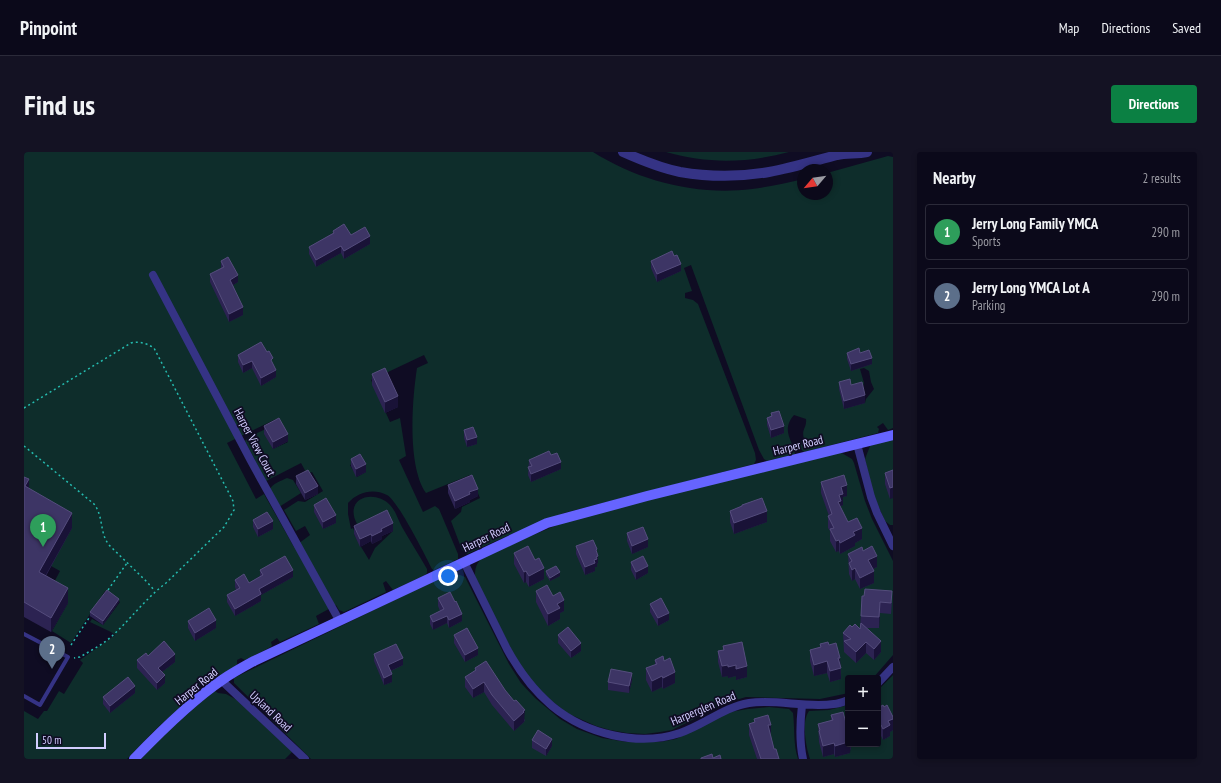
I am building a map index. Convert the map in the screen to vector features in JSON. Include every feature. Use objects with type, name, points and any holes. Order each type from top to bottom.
[{"type":"main road","name":"Harper Road","points":[[134,759],[193,702],[221,680],[254,661],[547,523],[647,496],[893,435]]},
{"type":"street","points":[[622,152],[649,163],[680,172],[708,175],[742,175],[769,172],[841,153],[860,154],[867,152]]},
{"type":"street","name":"Harper View Court","points":[[153,275],[251,461],[339,620]]},
{"type":"street","points":[[857,444],[871,497],[891,536],[893,546]]},
{"type":"street","name":"Harperglen Road","points":[[464,562],[507,649],[526,680],[552,706],[566,716],[582,725],[598,731],[615,736],[650,738],[679,733],[693,728],[728,709],[748,703],[834,704],[845,701]]},
{"type":"street","points":[[881,680],[893,668]]},
{"type":"street","name":"Upland Road","points":[[221,680],[305,759]]},
{"type":"street","points":[[802,704],[800,742],[803,759]]},
{"type":"lane","points":[[24,634],[68,657],[40,705],[24,696]]},
{"type":"path","points":[[24,408],[131,343],[141,342],[150,345],[154,348],[234,500],[234,510],[224,527],[166,583],[155,591],[110,638],[80,657],[68,657]]},
{"type":"path","points":[[24,446],[94,504],[100,513],[104,539],[155,591]]},
{"type":"path","points":[[107,592],[127,563]]},
{"type":"path","points":[[71,644],[93,612]]},
{"type":"green space","points":[[24,152],[593,152],[630,171],[669,184],[690,188],[731,191],[765,187],[797,180],[797,200],[833,200],[833,171],[888,156],[893,157],[893,428],[888,430],[883,423],[877,427],[879,429],[878,433],[804,452],[800,448],[800,442],[804,439],[803,433],[806,425],[806,419],[794,415],[788,425],[788,434],[795,454],[767,461],[764,459],[759,450],[691,265],[684,268],[692,291],[685,293],[685,298],[693,300],[698,304],[755,453],[756,460],[754,464],[564,513],[467,554],[462,550],[451,521],[461,512],[462,507],[480,498],[470,475],[426,493],[420,481],[416,467],[412,432],[414,397],[417,368],[428,363],[424,355],[371,380],[390,422],[400,418],[406,456],[399,460],[423,512],[435,506],[439,509],[458,554],[458,559],[434,570],[432,569],[411,529],[392,499],[387,495],[376,492],[366,492],[356,496],[348,503],[348,514],[351,529],[353,528],[354,534],[369,560],[375,548],[393,531],[387,518],[367,528],[357,524],[354,515],[354,507],[357,502],[363,498],[377,497],[384,500],[392,507],[427,569],[427,573],[393,590],[386,581],[383,583],[386,592],[344,612],[339,610],[336,605],[316,616],[319,624],[280,642],[277,638],[271,642],[272,646],[269,648],[245,660],[241,658],[237,660],[237,665],[208,683],[204,682],[199,686],[200,689],[154,731],[127,759],[24,759],[24,711],[38,719],[44,711],[47,711],[59,691],[64,694],[83,663],[80,660],[115,635],[90,622],[92,619],[103,625],[120,602],[105,591],[71,643],[52,631],[68,603],[49,592],[60,571],[51,566],[24,491]],"holes":[[[864,368],[869,371],[874,389],[866,399],[865,403],[862,389],[864,383],[860,369]],[[276,419],[288,442],[273,449],[270,427],[249,437],[245,441],[266,481],[301,463],[307,474],[312,472],[323,491],[305,502],[298,501],[284,510],[296,531],[305,526],[310,535],[294,547],[264,494],[256,499],[227,443]],[[355,463],[366,472],[357,477],[350,465]]]},
{"type":"green space","points":[[666,152],[789,152],[774,156],[728,161],[697,159]]},
{"type":"green space","points":[[893,439],[893,525],[890,525],[885,521],[873,494],[865,459],[870,446]]},
{"type":"green space","points":[[840,452],[852,459],[854,463],[872,519],[893,561],[893,655],[876,675],[845,675],[845,694],[820,699],[746,697],[726,703],[672,730],[645,734],[627,733],[596,726],[567,713],[535,685],[517,661],[475,577],[476,566],[482,558],[526,538],[562,523],[612,508]]},
{"type":"green space","points":[[287,478],[293,480],[301,493],[279,507],[270,489],[275,484]]},
{"type":"green space","points":[[448,574],[465,577],[509,664],[521,683],[535,698],[560,719],[577,729],[602,738],[627,742],[660,742],[676,739],[730,712],[769,707],[789,709],[793,713],[796,753],[798,759],[311,759],[234,683],[234,678]]},
{"type":"green space","points":[[893,675],[893,759],[810,759],[807,748],[805,728],[805,721],[809,711],[829,710],[845,706],[845,747],[881,747],[881,687]]},
{"type":"green space","points":[[215,691],[226,694],[237,700],[292,752],[285,759],[141,759],[195,707]]},
{"type":"building","points":[[344,224],[351,235],[365,227],[370,236],[344,251],[341,246],[316,260],[309,247],[334,233],[333,231]]},
{"type":"building","points":[[672,251],[674,256],[677,255],[681,264],[657,274],[651,261]]},
{"type":"building","points":[[228,257],[238,275],[230,280],[243,307],[229,314],[210,274],[224,267],[221,261]]},
{"type":"building","points":[[261,342],[273,358],[271,360],[276,370],[261,378],[252,361],[243,365],[238,355]]},
{"type":"building","points":[[859,348],[860,353],[869,350],[872,358],[851,364],[847,353]]},
{"type":"building","points":[[385,368],[398,396],[385,402],[372,374]]},
{"type":"building","points":[[850,379],[851,385],[862,382],[865,395],[844,401],[839,382]]},
{"type":"building","points":[[779,411],[784,426],[771,430],[767,418],[772,416],[771,413]]},
{"type":"building","points":[[279,418],[288,434],[273,442],[264,426]]},
{"type":"building","points":[[473,427],[477,437],[467,440],[464,430]]},
{"type":"building","points":[[549,451],[551,455],[557,453],[561,462],[531,474],[528,467],[532,466],[529,460]]},
{"type":"building","points":[[360,454],[366,464],[356,469],[351,459]]},
{"type":"building","points":[[308,470],[318,486],[305,493],[296,476]]},
{"type":"building","points":[[893,470],[893,487],[890,488],[885,473]]},
{"type":"building","points":[[472,475],[478,489],[469,492],[470,494],[455,501],[448,485]]},
{"type":"building","points":[[844,475],[847,485],[841,487],[843,494],[839,495],[841,501],[838,502],[848,522],[857,518],[862,528],[853,532],[855,535],[840,543],[839,540],[836,541],[830,529],[834,528],[828,516],[832,514],[821,482]]},
{"type":"building","points":[[24,477],[29,479],[25,486],[72,513],[39,572],[68,588],[51,618],[24,602]]},
{"type":"building","points":[[326,498],[336,515],[323,522],[314,505]]},
{"type":"building","points":[[762,498],[767,511],[734,523],[730,511]]},
{"type":"building","points":[[387,510],[393,523],[381,529],[382,531],[372,536],[371,534],[360,539],[354,526]]},
{"type":"building","points":[[267,512],[273,521],[258,529],[253,520]]},
{"type":"building","points":[[643,527],[648,539],[632,546],[627,533]]},
{"type":"building","points":[[593,540],[598,556],[596,557],[597,559],[594,560],[595,563],[585,567],[576,546]]},
{"type":"building","points":[[528,546],[535,560],[539,558],[544,568],[529,576],[526,571],[524,572],[514,553]]},
{"type":"building","points":[[872,546],[877,556],[868,560],[874,571],[860,578],[855,568],[852,570],[849,563],[852,561],[848,554],[862,547],[863,551]]},
{"type":"building","points":[[285,556],[293,570],[259,589],[261,594],[235,609],[227,595],[240,588],[235,580],[244,574],[249,583],[263,575],[260,570]]},
{"type":"building","points":[[643,556],[648,566],[636,572],[631,562]]},
{"type":"building","points":[[556,566],[560,572],[550,578],[546,571]]},
{"type":"building","points":[[547,585],[553,596],[560,592],[564,600],[557,604],[560,608],[548,614],[536,591]]},
{"type":"building","points":[[865,589],[892,591],[891,603],[880,602],[879,617],[861,616],[862,596],[864,596]]},
{"type":"building","points":[[107,590],[119,599],[103,621],[90,612]]},
{"type":"building","points":[[450,592],[462,614],[449,620],[447,616],[433,622],[430,616],[444,609],[438,598]]},
{"type":"building","points":[[661,598],[669,613],[658,618],[650,604]]},
{"type":"building","points":[[209,608],[216,620],[195,633],[188,621]]},
{"type":"building","points":[[861,623],[881,641],[874,649],[866,642],[856,652],[844,641],[851,639],[843,633],[850,625],[852,627],[855,624],[860,629]]},
{"type":"building","points":[[568,627],[581,643],[571,651],[558,635]]},
{"type":"building","points":[[467,628],[478,648],[465,655],[454,635]]},
{"type":"building","points":[[164,641],[175,654],[158,668],[165,675],[157,683],[137,660],[146,653],[148,656]]},
{"type":"building","points":[[742,642],[747,666],[736,669],[736,665],[728,667],[728,665],[722,666],[718,651],[724,650],[723,646]]},
{"type":"building","points":[[828,642],[829,645],[836,643],[841,668],[830,671],[827,661],[814,665],[810,650],[821,647],[820,644]]},
{"type":"building","points":[[396,644],[403,658],[388,665],[392,674],[384,678],[374,654]]},
{"type":"building","points":[[663,656],[664,661],[670,658],[675,672],[663,678],[662,676],[652,681],[646,668],[657,664],[655,660]]},
{"type":"building","points":[[486,661],[505,690],[514,701],[516,700],[525,710],[514,721],[492,695],[484,682],[473,689],[465,677]]},
{"type":"building","points":[[611,669],[632,673],[629,686],[608,682]]},
{"type":"building","points":[[128,677],[135,686],[110,706],[103,697]]},
{"type":"building","points":[[883,705],[884,707],[887,705],[893,717],[893,719],[888,721],[890,725],[883,729],[881,725],[881,706]]},
{"type":"building","points":[[843,712],[845,719],[845,743],[835,746],[834,743],[823,746],[818,724],[833,720],[831,715]]},
{"type":"building","points":[[768,715],[771,725],[768,725],[774,749],[776,749],[779,759],[761,759],[749,724],[755,722],[754,719]]},
{"type":"building","points":[[538,730],[552,739],[546,749],[532,740]]},
{"type":"building","points":[[712,754],[713,758],[720,755],[721,759],[701,759],[701,758]]},
{"type":"place","name":"Jerry Long Family YMCA","points":[[43,547]]},
{"type":"place","name":"Jerry Long YMCA Lot A","points":[[52,669]]}]
